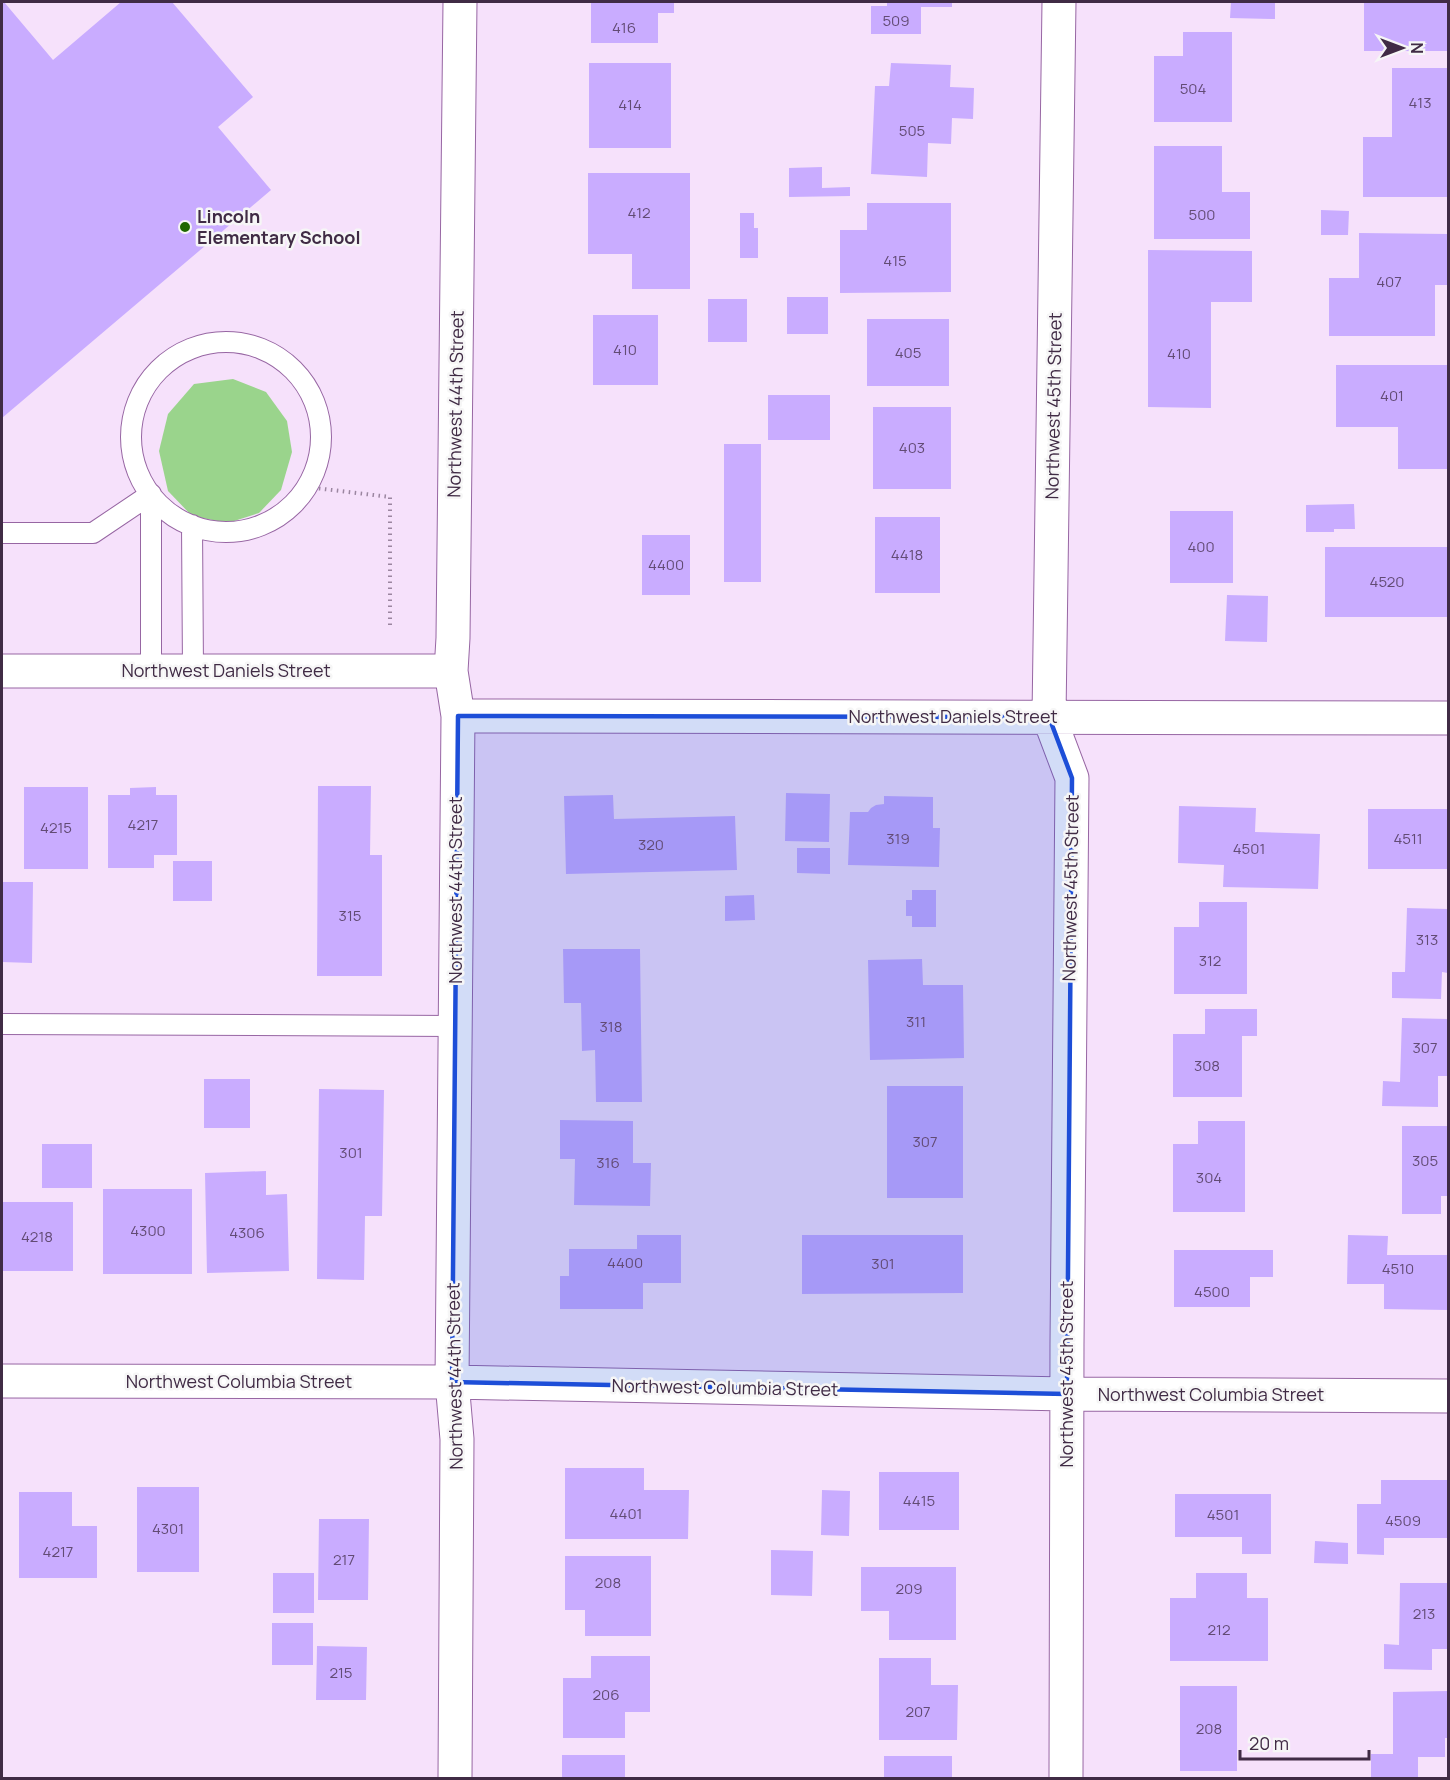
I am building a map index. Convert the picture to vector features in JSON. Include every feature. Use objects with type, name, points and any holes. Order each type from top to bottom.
[{"type":"street","name":"Northwest 44th Street","points":[[456,1779],[457,1439],[452,1382],[458,716],[451,671],[460,2]]},
{"type":"street","name":"Northwest 45th Street","points":[[1059,2],[1049,717],[1072,778],[1066,1779]]},
{"type":"street","name":"Northwest Daniels Street","points":[[2,671],[451,671]]},
{"type":"street","name":"Northwest Daniels Street","points":[[458,716],[1449,718]]},
{"type":"street","name":"Northwest Columbia Street","points":[[2,1382],[452,1382],[1067,1394],[1449,1396]]},
{"type":"lane","points":[[223,342],[242,343],[277,356],[304,382],[313,398],[321,434],[320,452],[307,487],[281,514],[247,530],[210,530],[192,525],[168,511],[151,494],[140,475],[132,448],[132,420],[151,379],[171,359],[187,350],[223,342]]},
{"type":"lane","points":[[2,533],[93,533],[151,494]]},
{"type":"lane","points":[[151,494],[151,671]]},
{"type":"lane","points":[[192,525],[193,671]]},
{"type":"lane","points":[[2,1024],[455,1026]]},
{"type":"path","points":[[307,487],[390,497],[390,625]]},
{"type":"highlighted area","points":[[458,716],[1049,717],[1072,778],[1067,1394],[452,1382]]},
{"type":"green space","points":[[233,379],[266,392],[287,421],[292,452],[281,490],[259,513],[228,523],[192,516],[168,491],[159,451],[168,414],[194,384]]},
{"type":"building","points":[[2,2],[53,60],[121,2],[172,2],[253,97],[218,127],[271,190],[2,418]]},
{"type":"building","points":[[591,2],[674,2],[674,13],[658,13],[658,43],[591,43]]},
{"type":"building","points":[[887,2],[952,2],[952,7],[921,7],[921,34],[871,34],[871,6],[887,6]]},
{"type":"building","points":[[1231,2],[1275,2],[1275,19],[1230,18]]},
{"type":"building","points":[[1364,2],[1448,2],[1448,51],[1364,51]]},
{"type":"building","points":[[1183,32],[1232,32],[1232,122],[1154,122],[1154,56],[1183,56]]},
{"type":"building","points":[[589,63],[671,63],[671,148],[589,148]]},
{"type":"building","points":[[891,63],[951,65],[950,87],[974,88],[973,119],[952,118],[951,144],[928,143],[927,177],[871,174],[875,86],[889,86]]},
{"type":"building","points":[[1392,68],[1448,68],[1448,197],[1363,197],[1363,137],[1392,137]]},
{"type":"building","points":[[1154,146],[1222,146],[1222,192],[1250,192],[1250,239],[1154,239]]},
{"type":"building","points":[[822,167],[822,188],[850,187],[850,196],[789,197],[789,168]]},
{"type":"building","points":[[588,173],[690,173],[690,289],[632,289],[632,254],[588,254]]},
{"type":"building","points":[[867,203],[951,203],[951,292],[840,293],[840,230],[867,230]]},
{"type":"building","points":[[1321,210],[1349,211],[1348,235],[1321,235]]},
{"type":"building","points":[[740,213],[754,213],[754,228],[758,228],[758,258],[740,258]]},
{"type":"building","points":[[1359,233],[1448,234],[1448,285],[1435,285],[1435,336],[1329,336],[1329,278],[1359,278]]},
{"type":"building","points":[[1148,250],[1252,251],[1252,302],[1211,302],[1211,408],[1148,407]]},
{"type":"building","points":[[787,297],[828,297],[828,334],[787,334]]},
{"type":"building","points":[[708,299],[747,299],[747,342],[708,342]]},
{"type":"building","points":[[593,315],[658,315],[658,385],[593,385]]},
{"type":"building","points":[[867,319],[949,319],[949,386],[867,386]]},
{"type":"building","points":[[1336,365],[1448,365],[1448,469],[1398,469],[1398,427],[1336,427]]},
{"type":"building","points":[[768,395],[830,395],[830,440],[768,440]]},
{"type":"building","points":[[873,407],[951,407],[951,489],[873,489]]},
{"type":"building","points":[[724,444],[761,444],[761,582],[724,582]]},
{"type":"building","points":[[1354,504],[1355,529],[1306,532],[1306,505]]},
{"type":"building","points":[[1170,511],[1233,511],[1233,583],[1170,583]]},
{"type":"building","points":[[875,517],[940,517],[940,593],[875,593]]},
{"type":"building","points":[[642,535],[690,535],[690,595],[642,595]]},
{"type":"building","points":[[1325,547],[1448,547],[1448,617],[1325,617]]},
{"type":"building","points":[[1227,595],[1268,596],[1267,642],[1225,641]]},
{"type":"building","points":[[318,786],[371,786],[370,855],[382,855],[382,976],[317,976]]},
{"type":"building","points":[[24,787],[88,787],[88,869],[24,869]]},
{"type":"building","points":[[156,787],[156,795],[177,795],[177,855],[154,855],[154,868],[108,868],[108,795],[130,795],[130,788]]},
{"type":"building","points":[[786,793],[830,794],[829,842],[785,841]]},
{"type":"building","points":[[613,795],[614,819],[735,816],[737,870],[566,874],[564,796]]},
{"type":"building","points":[[884,796],[933,797],[933,828],[940,828],[939,867],[848,865],[850,812],[868,812],[876,805],[884,804]]},
{"type":"building","points":[[1179,806],[1256,808],[1255,832],[1320,834],[1318,889],[1223,887],[1224,865],[1178,863]]},
{"type":"building","points":[[1368,809],[1448,809],[1448,869],[1368,869]]},
{"type":"building","points":[[797,848],[830,848],[830,874],[797,873]]},
{"type":"building","points":[[173,861],[212,861],[212,901],[173,901]]},
{"type":"building","points":[[2,882],[33,882],[32,963],[2,962]]},
{"type":"building","points":[[912,890],[936,890],[936,927],[912,927],[912,916],[906,916],[906,900],[912,900]]},
{"type":"building","points":[[754,895],[755,920],[725,921],[725,896]]},
{"type":"building","points":[[1199,902],[1247,902],[1247,994],[1174,994],[1174,927],[1199,927]]},
{"type":"building","points":[[1407,908],[1448,909],[1448,973],[1442,972],[1441,999],[1392,998],[1392,972],[1405,972]]},
{"type":"building","points":[[563,949],[640,949],[642,1102],[596,1102],[595,1050],[582,1051],[581,1003],[564,1003]]},
{"type":"building","points":[[922,959],[923,985],[963,985],[964,1058],[870,1060],[868,960]]},
{"type":"building","points":[[1205,1009],[1257,1009],[1257,1036],[1242,1036],[1242,1097],[1173,1097],[1173,1034],[1205,1034]]},
{"type":"building","points":[[1402,1018],[1448,1019],[1448,1076],[1438,1076],[1438,1107],[1382,1106],[1383,1081],[1400,1082]]},
{"type":"building","points":[[204,1079],[250,1079],[250,1128],[204,1128]]},
{"type":"building","points":[[887,1086],[963,1086],[963,1198],[887,1198]]},
{"type":"building","points":[[319,1089],[384,1090],[382,1216],[365,1216],[364,1280],[317,1279]]},
{"type":"building","points":[[560,1120],[633,1121],[633,1163],[651,1163],[650,1206],[574,1205],[575,1159],[560,1159]]},
{"type":"building","points":[[1198,1121],[1245,1121],[1245,1212],[1173,1212],[1173,1144],[1198,1144]]},
{"type":"building","points":[[1402,1126],[1448,1126],[1448,1196],[1441,1196],[1441,1214],[1402,1214]]},
{"type":"building","points":[[42,1144],[92,1144],[92,1188],[42,1188]]},
{"type":"building","points":[[266,1171],[266,1195],[287,1194],[289,1271],[207,1273],[205,1173]]},
{"type":"building","points":[[103,1189],[192,1189],[192,1274],[103,1274]]},
{"type":"building","points":[[2,1202],[73,1202],[73,1271],[2,1271]]},
{"type":"building","points":[[637,1235],[681,1235],[681,1283],[643,1283],[643,1309],[560,1309],[560,1276],[569,1276],[569,1249],[637,1249]]},
{"type":"building","points":[[802,1235],[963,1235],[963,1293],[802,1294]]},
{"type":"building","points":[[1348,1235],[1388,1236],[1387,1255],[1448,1255],[1448,1310],[1384,1309],[1384,1284],[1347,1284]]},
{"type":"building","points":[[1174,1250],[1273,1250],[1273,1277],[1250,1277],[1250,1307],[1174,1307]]},
{"type":"building","points":[[565,1468],[644,1468],[644,1490],[689,1490],[688,1539],[565,1539]]},
{"type":"building","points":[[879,1472],[959,1472],[959,1530],[879,1530]]},
{"type":"building","points":[[1381,1480],[1448,1480],[1448,1538],[1384,1538],[1384,1555],[1357,1554],[1357,1504],[1381,1504]]},
{"type":"building","points":[[137,1487],[199,1487],[199,1572],[137,1572]]},
{"type":"building","points":[[822,1490],[850,1491],[849,1536],[821,1535]]},
{"type":"building","points":[[19,1492],[72,1492],[72,1526],[97,1526],[97,1578],[19,1578]]},
{"type":"building","points":[[1175,1494],[1271,1494],[1271,1554],[1242,1554],[1242,1537],[1175,1537]]},
{"type":"building","points":[[319,1519],[369,1519],[368,1600],[318,1600]]},
{"type":"building","points":[[1315,1541],[1348,1543],[1348,1564],[1314,1563]]},
{"type":"building","points":[[771,1550],[813,1551],[812,1596],[771,1595]]},
{"type":"building","points":[[565,1556],[651,1556],[651,1636],[585,1636],[585,1610],[565,1610]]},
{"type":"building","points":[[861,1567],[956,1567],[956,1640],[889,1640],[889,1611],[861,1611]]},
{"type":"building","points":[[273,1573],[314,1573],[314,1613],[273,1613]]},
{"type":"building","points":[[1196,1573],[1247,1573],[1247,1598],[1268,1598],[1268,1661],[1170,1661],[1170,1598],[1196,1598]]},
{"type":"building","points":[[1400,1583],[1448,1583],[1448,1649],[1432,1649],[1432,1670],[1384,1669],[1384,1644],[1399,1645]]},
{"type":"building","points":[[272,1623],[313,1623],[313,1665],[272,1665]]},
{"type":"building","points":[[317,1646],[367,1647],[366,1700],[316,1700]]},
{"type":"building","points":[[591,1656],[650,1656],[650,1712],[625,1712],[625,1738],[563,1738],[563,1678],[591,1678]]},
{"type":"building","points":[[879,1658],[931,1658],[931,1685],[958,1685],[957,1740],[879,1740]]},
{"type":"building","points":[[1180,1686],[1237,1686],[1237,1771],[1180,1771]]},
{"type":"building","points":[[1448,1691],[1448,1738],[1445,1738],[1445,1757],[1418,1757],[1418,1778],[1371,1778],[1371,1754],[1393,1754],[1393,1692]]},
{"type":"building","points":[[562,1755],[625,1755],[625,1778],[562,1778]]},
{"type":"building","points":[[884,1756],[952,1756],[952,1778],[884,1778]]},
{"type":"place","name":"Lincoln Elementary School","points":[[185,227]]}]
